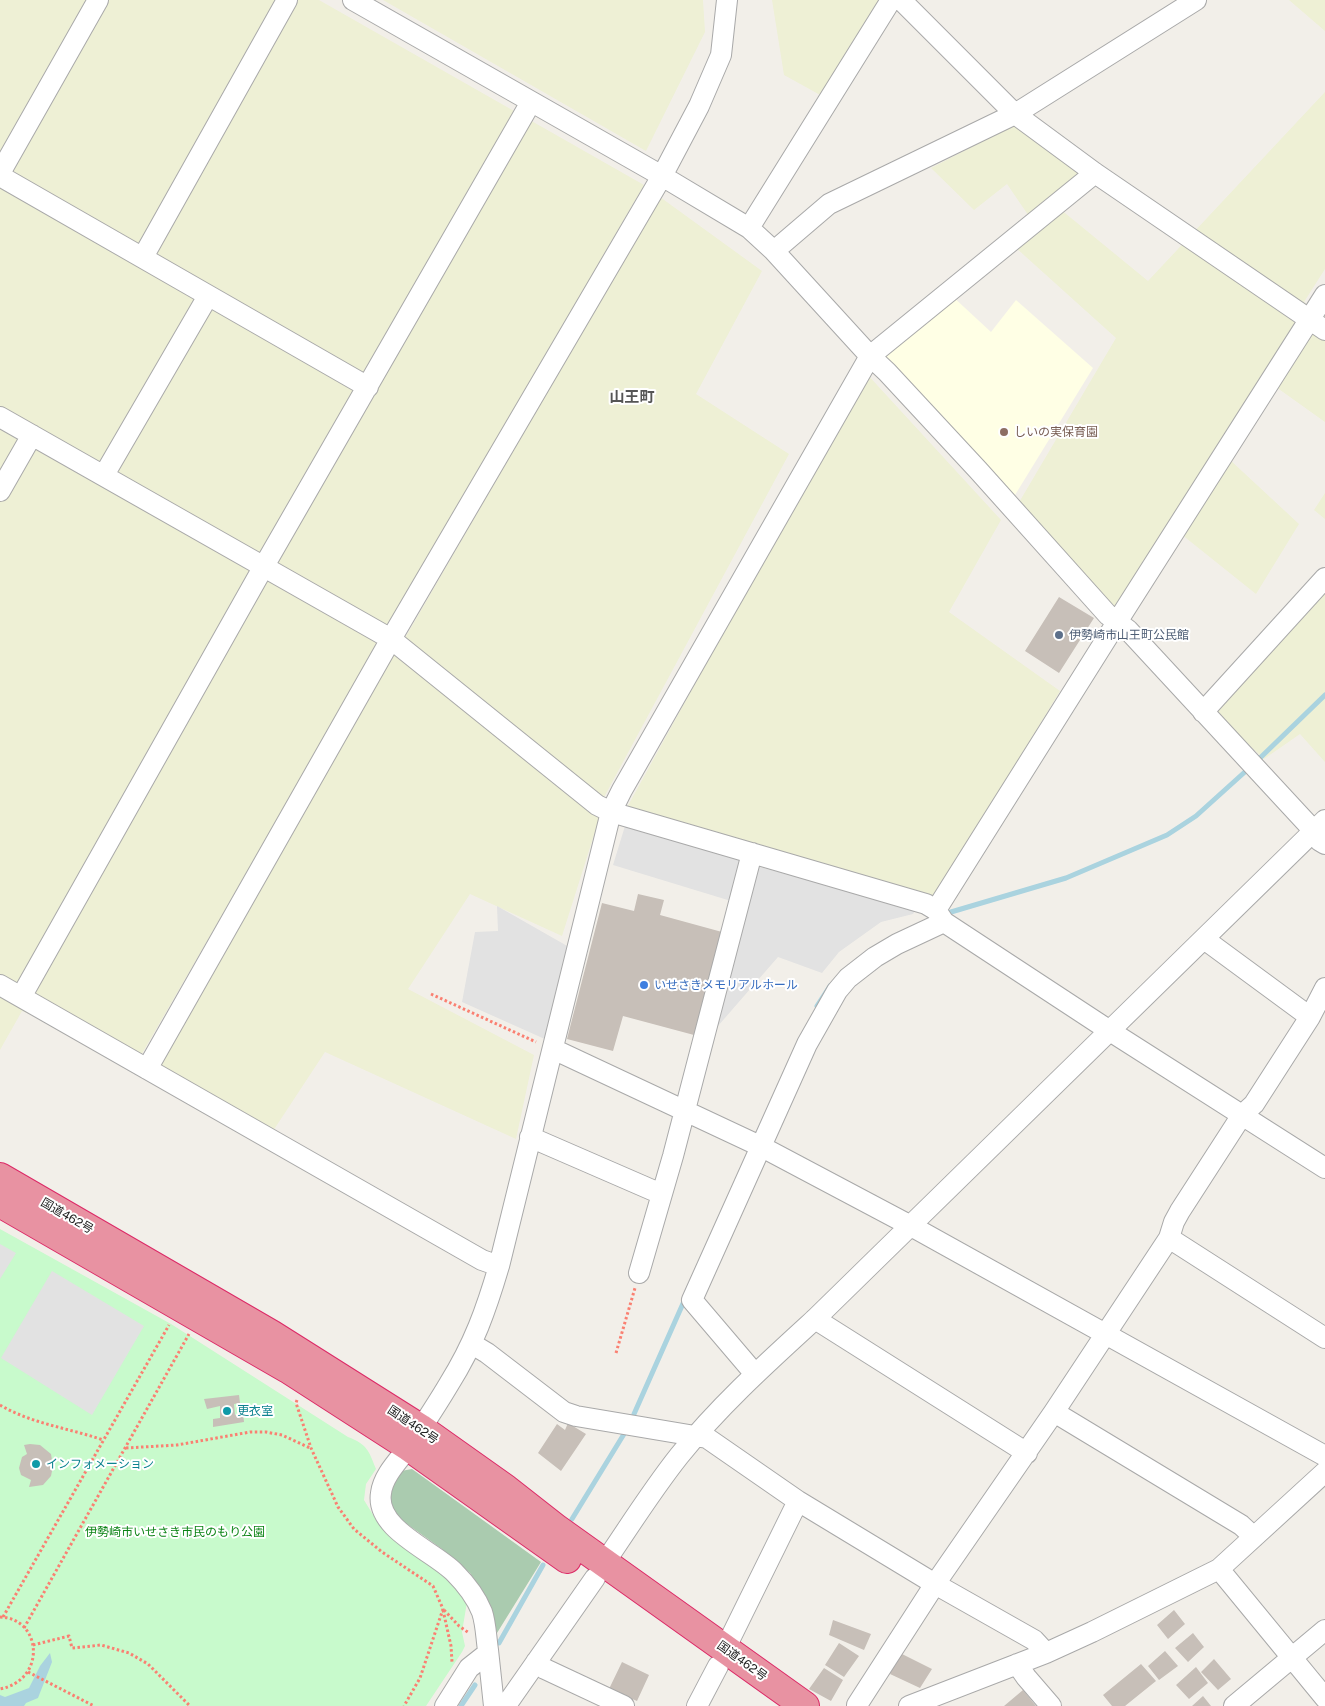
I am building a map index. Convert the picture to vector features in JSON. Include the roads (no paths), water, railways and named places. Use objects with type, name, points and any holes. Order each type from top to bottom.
[{"type":"highway","name":"国道462号","points":[[0,1177],[271,1334],[722,1657],[804,1706]]},
{"type":"highway","name":"国道462号","points":[[0,1203],[288,1369],[415,1437]]},
{"type":"highway","name":"国道462号","points":[[722,1657],[774,1706]]},
{"type":"street","points":[[98,0],[0,175],[368,387]]},
{"type":"street","points":[[143,257],[286,0]]},
{"type":"street","points":[[353,0],[662,176],[749,228],[774,251],[978,470],[1108,615],[1128,630],[1203,712],[1321,832],[1204,939],[911,1226],[755,1374],[696,1435],[504,1706]]},
{"type":"street","points":[[147,1069],[391,639],[662,176],[699,106],[721,55],[727,0]]},
{"type":"street","points":[[749,228],[891,0]]},
{"type":"street","points":[[901,0],[1015,114],[1096,173],[1317,325]]},
{"type":"street","points":[[774,251],[829,204],[1015,114],[1196,0]]},
{"type":"street","points":[[21,997],[264,566],[532,102]]},
{"type":"street","points":[[494,1706],[485,1622],[481,1611],[466,1585],[442,1562],[394,1528],[382,1509],[380,1503],[381,1492],[384,1482],[449,1384],[472,1344],[482,1321],[499,1266],[611,812],[870,356],[1096,173]]},
{"type":"street","points":[[755,1374],[692,1300],[807,1044],[837,991],[848,978],[875,957],[940,916],[1117,622],[1317,325],[1325,295]]},
{"type":"street","points":[[104,476],[208,296]]},
{"type":"street","points":[[0,417],[391,639],[597,805],[611,812],[926,904],[940,916],[1110,1031],[1325,1168]]},
{"type":"street","points":[[0,490],[32,435]]},
{"type":"street","points":[[1203,712],[1325,578]]},
{"type":"street","points":[[639,1273],[673,1156],[752,853]]},
{"type":"street","points":[[1204,939],[1310,1017]]},
{"type":"street","points":[[0,985],[482,1260],[499,1266]]},
{"type":"street","points":[[857,1705],[935,1584],[1027,1453],[1107,1333],[1169,1238],[1180,1211],[1242,1115],[1254,1104],[1310,1017],[1325,988]]},
{"type":"street","points":[[553,1049],[762,1147],[1107,1333],[1325,1456]]},
{"type":"street","points":[[530,1137],[652,1190]]},
{"type":"street","points":[[1169,1238],[1322,1331]]},
{"type":"street","points":[[815,1319],[1027,1453]]},
{"type":"street","points":[[472,1344],[487,1353],[564,1412],[576,1416],[707,1438],[798,1501],[935,1584],[1034,1640],[1046,1653]]},
{"type":"street","points":[[1054,1412],[1241,1525],[1254,1537]]},
{"type":"street","points":[[910,1706],[1046,1653],[1219,1569],[1325,1472]]},
{"type":"street","points":[[697,1706],[798,1501]]},
{"type":"street","points":[[1219,1569],[1325,1698]]},
{"type":"street","points":[[1234,1706],[1325,1630]]},
{"type":"street","points":[[445,1706],[469,1668],[488,1653]]},
{"type":"street","points":[[536,1662],[545,1669],[624,1706]]},
{"type":"street","points":[[1017,1664],[1051,1706]]},
{"type":"water","points":[[50,1653],[52,1662],[38,1698],[26,1703],[24,1706],[0,1706],[0,1695],[5,1697],[29,1688],[40,1666]]},
{"type":"waterway","points":[[1260,758],[1325,695]]},
{"type":"waterway","points":[[951,912],[1066,878],[1167,835],[1196,816],[1247,770]]},
{"type":"waterway","points":[[817,1006],[830,986]]},
{"type":"waterway","points":[[634,1414],[685,1299]]},
{"type":"waterway","points":[[572,1519],[624,1434]]},
{"type":"waterway","points":[[499,1643],[543,1565]]},
{"type":"waterway","points":[[461,1706],[475,1685]]},
{"type":"place","name":"しいの実保育園","points":[[1004,432]]},
{"type":"place","name":"伊勢崎市山王町公民館","points":[[1059,635]]},
{"type":"place","name":"いせさきメモリアルホール","points":[[644,985]]},
{"type":"place","name":"更衣室","points":[[227,1411]]},
{"type":"place","name":"インフォメーション","points":[[36,1464]]},
{"type":"district","name":"山王町","points":[[632,397]]},
{"type":"park label","name":"伊勢崎市いせさき市民のもり公園","points":[[175,1532]]}]
